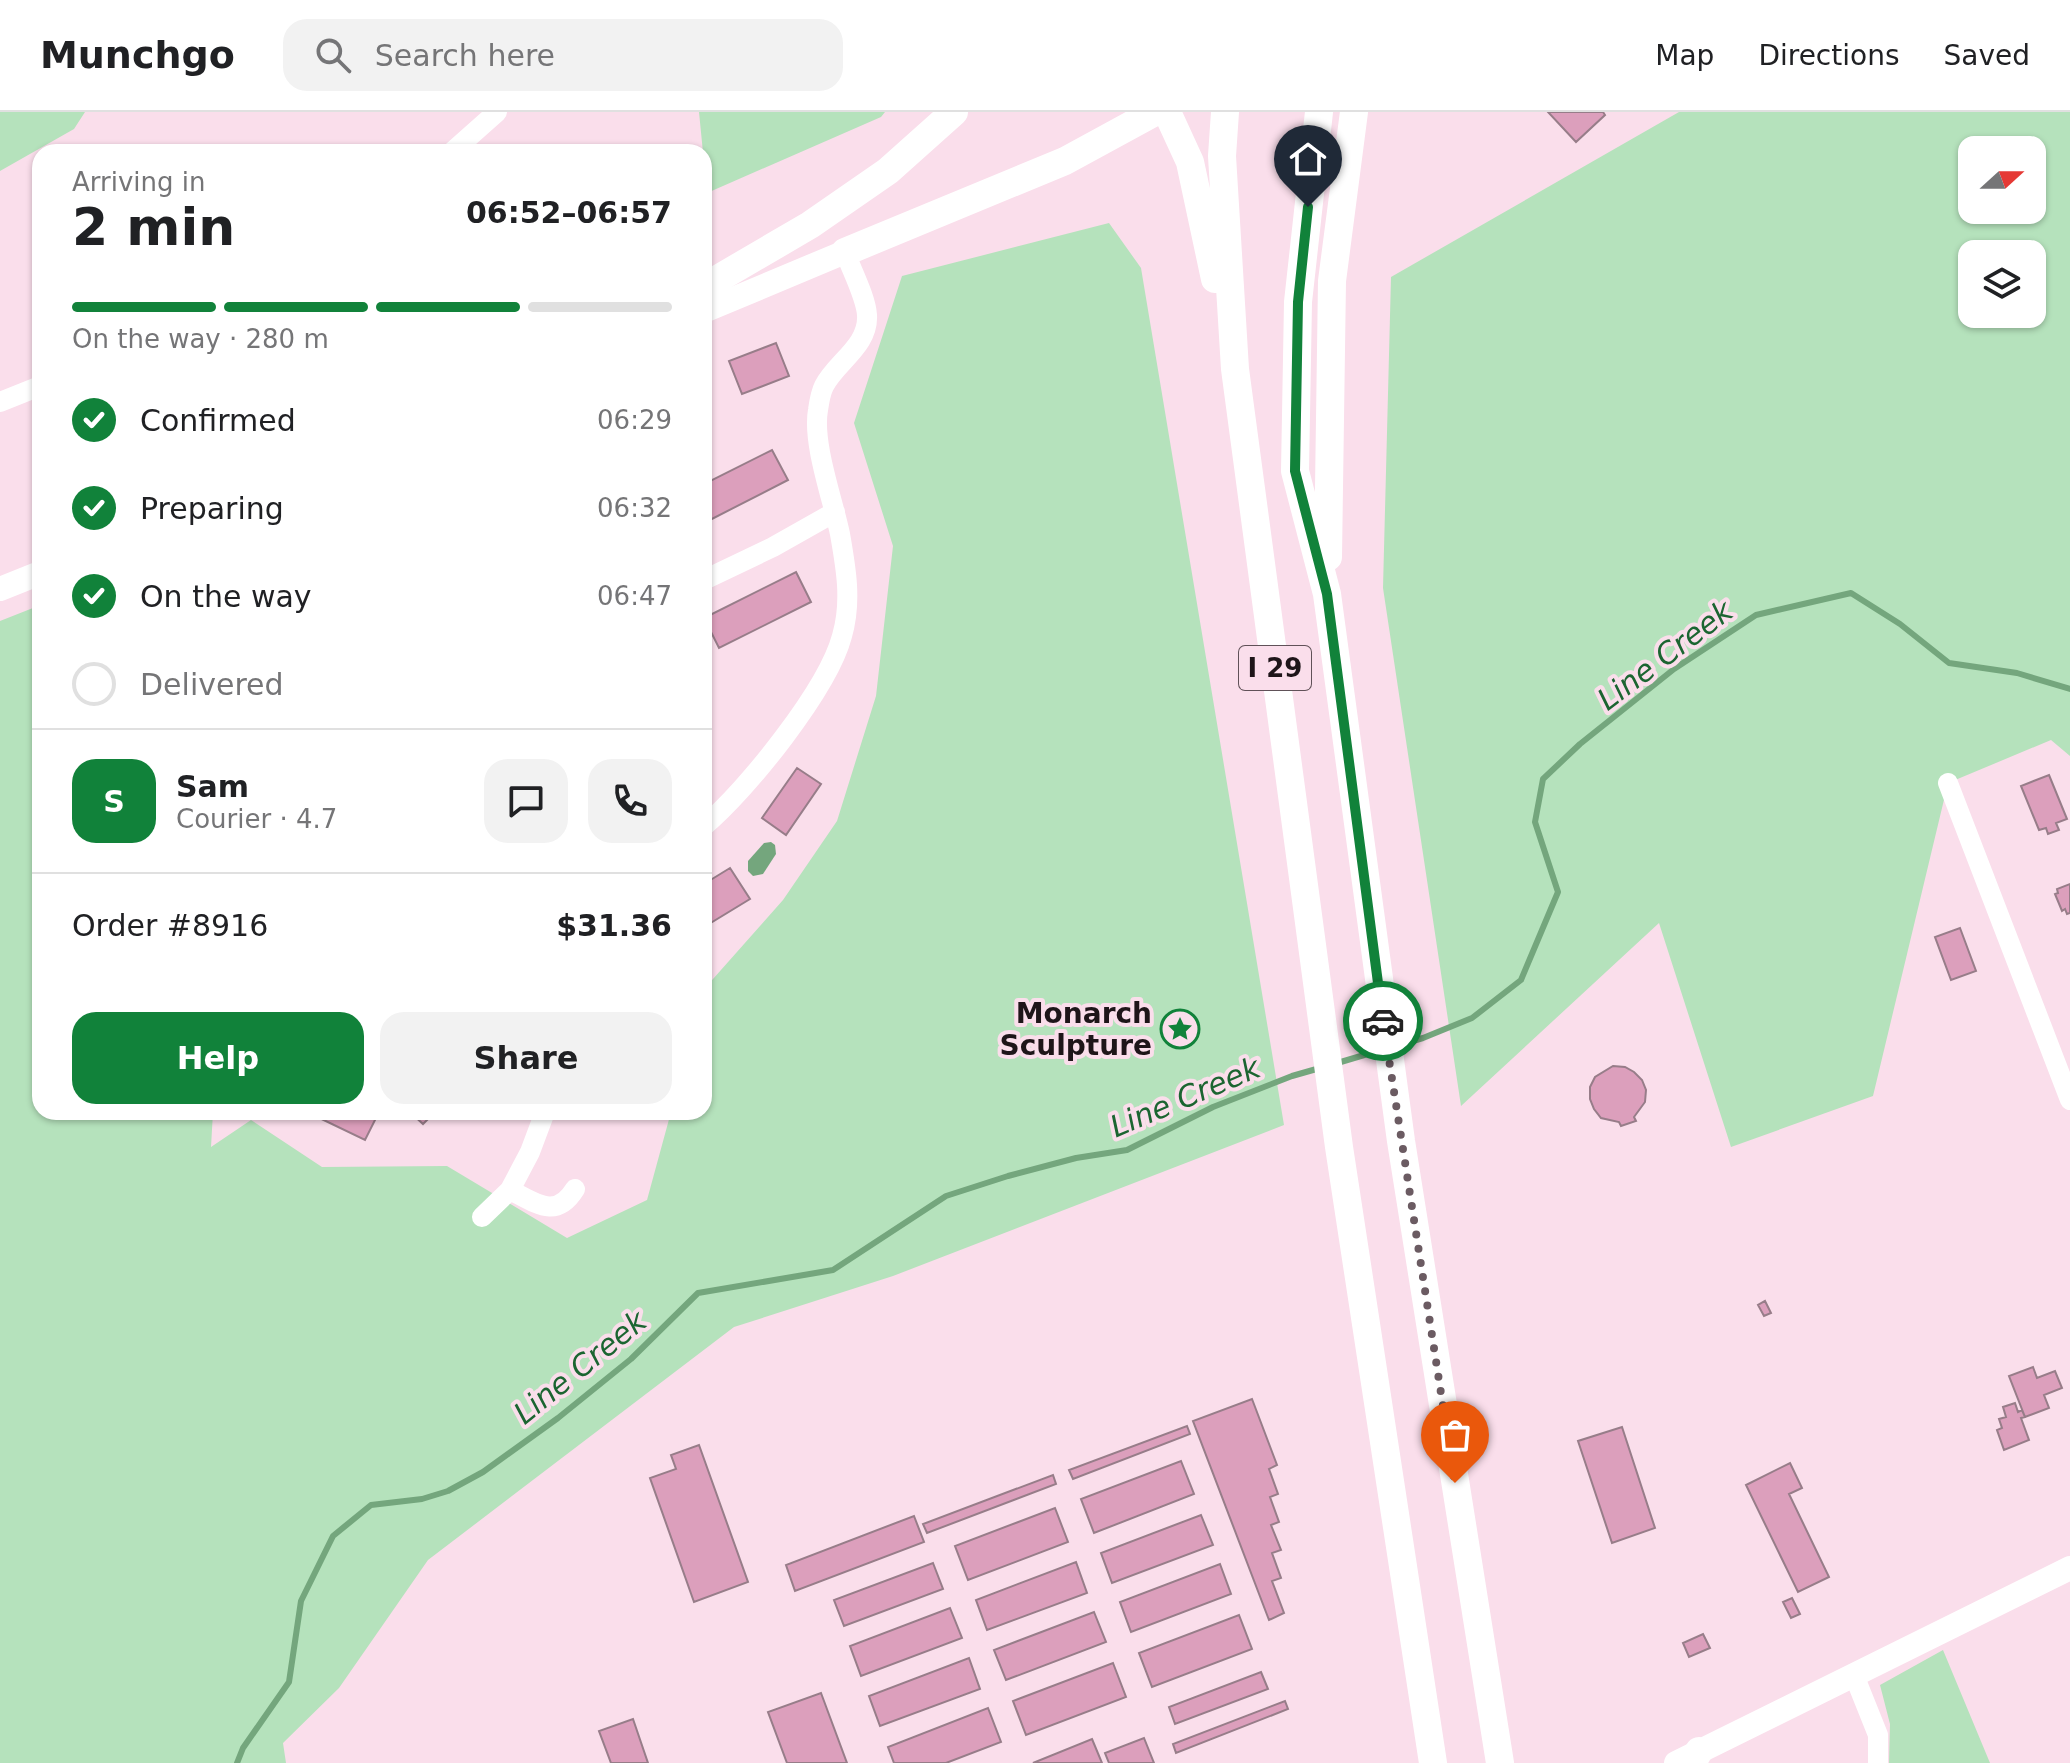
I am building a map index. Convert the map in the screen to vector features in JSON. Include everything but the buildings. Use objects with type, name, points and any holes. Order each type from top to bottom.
[{"type":"highway","points":[[712,282],[810,225],[888,171],[954,112]]},
{"type":"highway","points":[[845,252],[1065,161],[1155,112]]},
{"type":"highway","points":[[1167,112],[1190,162],[1235,369]]},
{"type":"highway","name":"I 29","points":[[1225,112],[1222,156],[1235,369],[1339,1147],[1433,1763]]},
{"type":"highway","points":[[1319,112],[1298,302],[1295,471],[1327,594]]},
{"type":"highway","name":"I 29","points":[[1354,112],[1332,281],[1327,594],[1374,961],[1500,1763]]},
{"type":"main road","points":[[712,308],[845,252]]},
{"type":"main road","points":[[0,589],[32,576]]},
{"type":"main road","points":[[1689,1759],[2070,1568]]},
{"type":"street","points":[[461,144],[497,112]]},
{"type":"street","points":[[712,819],[776,747],[830,668],[843,636],[848,601],[846,568],[817,437],[817,411],[824,386],[864,333],[867,315],[845,252]]},
{"type":"street","points":[[0,402],[32,389]]},
{"type":"street","points":[[712,576],[835,512]]},
{"type":"street","points":[[1948,783],[2070,1100]]},
{"type":"street","points":[[482,1217],[510,1190],[542,1120]]},
{"type":"street","points":[[510,1190],[553,1208],[562,1205],[575,1189]]},
{"type":"street","points":[[1854,1675],[1878,1735],[1878,1763]]},
{"type":"shaded area","points":[[0,112],[85,112],[74,129],[48,144],[32,144],[32,153],[0,171]]},
{"type":"shaded area","points":[[699,112],[885,112],[881,117],[712,191],[712,144],[702,144]]},
{"type":"shaded area","points":[[1679,112],[2070,112],[2070,756],[2051,740],[1948,783],[1873,1096],[1731,1147],[1659,923],[1461,1106],[1383,588],[1391,277]]},
{"type":"shaded area","points":[[1109,223],[1141,268],[1284,1125],[893,1276],[734,1327],[428,1560],[339,1688],[283,1743],[286,1763],[0,1763],[0,621],[32,608],[32,1120],[213,1120],[211,1147],[251,1120],[322,1167],[447,1166],[567,1238],[647,1200],[669,1120],[712,1120],[712,980],[783,900],[837,821],[876,696],[893,546],[854,423],[902,276]]},
{"type":"shaded area","points":[[764,843],[775,845],[776,854],[763,874],[753,876],[748,871],[748,861]]},
{"type":"shaded area","points":[[1943,1650],[1990,1763],[1889,1763],[1890,1724],[1880,1685]]},
{"type":"waterway","name":"Line Creek","points":[[1396,1046],[1472,1018],[1521,980],[1558,892],[1535,822],[1543,779],[1580,744],[1674,669],[1756,615],[1851,593],[1900,624],[1949,663],[2017,673],[2070,689]]},
{"type":"waterway","name":"Line Creek","points":[[1334,1064],[1381,1050]]},
{"type":"waterway","name":"Line Creek","points":[[237,1763],[243,1748],[289,1682],[301,1601],[333,1536],[371,1505],[422,1499],[448,1491],[483,1472],[558,1418],[631,1359],[698,1293],[833,1270],[946,1196],[1076,1158],[1127,1150],[1213,1107],[1320,1068]]},
{"type":"way so far","points":[[1383,1021],[1455,1483]]},
{"type":"place","name":"Monarch Sculpture","points":[[1180,1029]]},
{"type":"route","points":[[1308,207],[1298,302],[1295,471],[1327,594],[1383,1021]]}]
